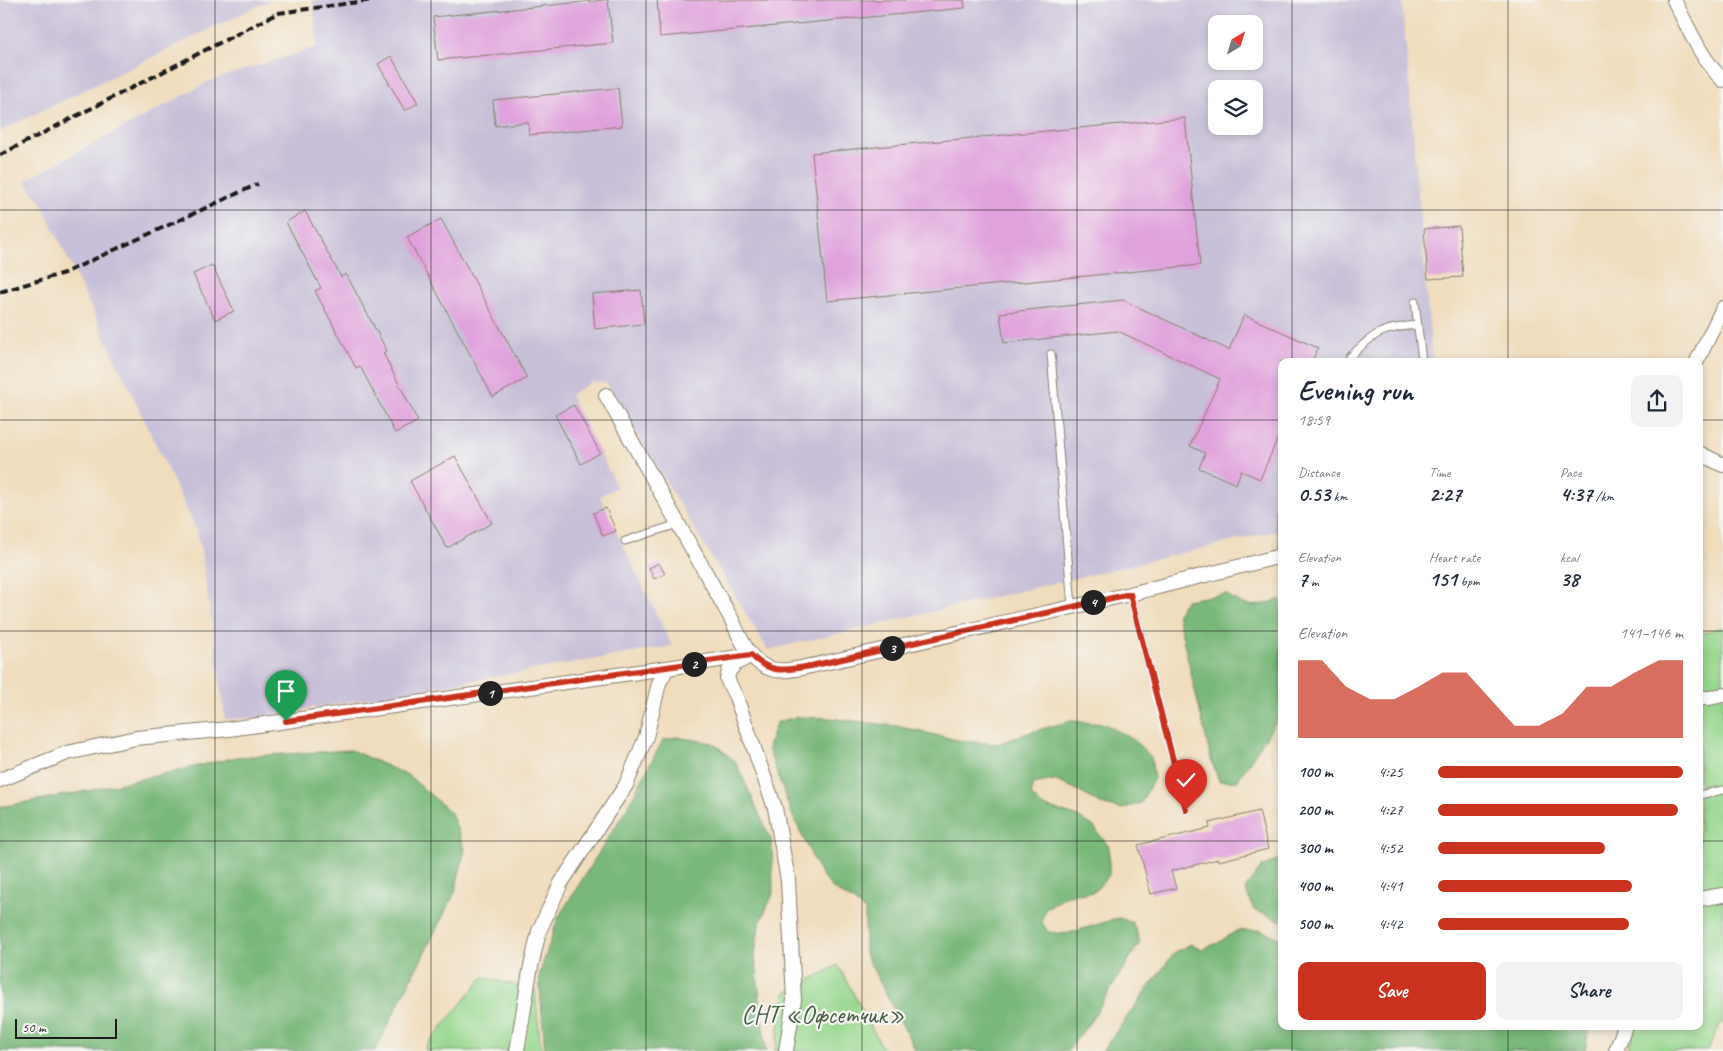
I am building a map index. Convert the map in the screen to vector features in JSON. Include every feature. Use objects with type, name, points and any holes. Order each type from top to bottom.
[{"type":"street","points":[[1674,0],[1705,56],[1715,72],[1723,80]]},
{"type":"street","points":[[1698,358],[1723,308]]},
{"type":"street","points":[[606,395],[732,620],[745,649],[758,662],[771,669],[790,670],[821,664],[1130,594],[1278,557]]},
{"type":"street","points":[[1703,455],[1723,465]]},
{"type":"street","points":[[0,780],[67,753],[136,738],[229,729],[751,655]]},
{"type":"street","points":[[751,655],[735,664],[729,671],[727,679],[736,697],[775,808],[788,880],[794,1000],[786,1051]]},
{"type":"street","points":[[517,1051],[530,972],[540,931],[561,883],[626,786],[646,737],[659,683],[667,668]]},
{"type":"street","points":[[1703,698],[1723,695]]},
{"type":"street","points":[[1703,898],[1723,895]]},
{"type":"street","points":[[1616,1051],[1624,1030]]},
{"type":"lane","points":[[1415,302],[1422,358]]},
{"type":"lane","points":[[1350,358],[1369,338],[1392,327],[1418,325]]},
{"type":"lane","points":[[1051,354],[1072,607]]},
{"type":"lane","points":[[625,541],[678,524]]},
{"type":"lane","points":[[1130,594],[1186,810]]},
{"type":"lane","points":[[1703,794],[1723,790]]},
{"type":"shaded area","points":[[0,0],[270,0],[0,131]]},
{"type":"shaded area","points":[[313,0],[1402,0],[1432,358],[1278,358],[1278,531],[768,650],[606,383],[591,382],[570,395],[617,487],[600,496],[672,646],[254,718],[225,719],[201,550],[196,529],[39,198],[33,194],[26,180],[212,80],[317,47]]},
{"type":"green space","points":[[1226,594],[1240,603],[1252,606],[1278,600],[1278,719],[1237,781],[1219,781],[1211,759],[1177,613],[1186,600]]},
{"type":"green space","points":[[1723,627],[1723,1023],[1720,1024],[1707,1051],[1628,1051],[1633,1030],[1703,1030],[1703,633]]},
{"type":"green space","points":[[795,717],[829,718],[896,726],[962,741],[998,744],[1070,721],[1104,724],[1132,738],[1151,757],[1154,778],[1141,803],[1121,809],[1101,804],[1073,788],[1054,780],[1033,784],[1031,795],[1042,806],[1076,816],[1093,826],[1109,847],[1109,875],[1094,892],[1068,895],[1046,908],[1041,921],[1048,932],[1066,934],[1119,918],[1133,923],[1140,942],[1092,1019],[1068,1051],[916,1051],[865,954],[865,911],[852,900],[833,889],[820,873],[791,812],[768,748],[776,723]]},
{"type":"green space","points":[[676,737],[713,743],[735,761],[772,842],[773,894],[759,925],[755,956],[766,1051],[545,1051],[539,976],[558,918],[627,808],[663,740]]},
{"type":"green space","points":[[351,750],[409,776],[451,813],[465,849],[455,892],[375,1051],[0,1051],[0,807],[92,790],[237,757]]},
{"type":"green space","points":[[1278,859],[1278,920],[1254,910],[1245,889],[1262,867]]},
{"type":"green space","points":[[1261,930],[1278,938],[1278,1030],[1588,1030],[1585,1051],[1102,1051],[1174,953],[1191,944],[1202,949],[1218,943],[1236,931]]},
{"type":"green space","name":"СНТ «Офсетчик»","points":[[838,965],[884,1051],[775,1051],[785,993]]},
{"type":"green space","points":[[483,977],[535,990],[541,1051],[426,1051],[426,1046]]},
{"type":"building","points":[[608,0],[613,43],[438,60],[433,17]]},
{"type":"building","points":[[657,0],[964,0],[965,8],[660,37]]},
{"type":"building","points":[[391,56],[418,103],[405,111],[378,64]]},
{"type":"building","points":[[618,88],[622,126],[529,135],[528,122],[495,126],[493,100]]},
{"type":"building","points":[[1185,118],[1200,265],[827,301],[812,153]]},
{"type":"building","points":[[305,211],[341,277],[346,274],[387,351],[383,353],[418,421],[395,433],[360,366],[356,368],[315,291],[321,288],[286,222]]},
{"type":"building","points":[[441,219],[527,378],[493,397],[407,237]]},
{"type":"building","points":[[1459,226],[1463,277],[1428,279],[1424,229]]},
{"type":"building","points":[[212,265],[234,311],[215,320],[193,274]]},
{"type":"building","points":[[641,290],[644,324],[595,329],[592,294]]},
{"type":"building","points":[[1123,300],[1229,350],[1244,315],[1318,348],[1313,358],[1278,358],[1278,438],[1260,479],[1241,471],[1236,484],[1199,468],[1205,453],[1190,446],[1220,379],[1118,331],[1004,343],[1000,313]]},
{"type":"building","points":[[574,405],[600,453],[581,464],[555,415]]},
{"type":"building","points":[[455,456],[492,523],[447,548],[410,481]]},
{"type":"building","points":[[606,508],[616,531],[603,536],[593,513]]},
{"type":"building","points":[[659,563],[665,574],[654,579],[649,568]]},
{"type":"building","points":[[1259,811],[1268,849],[1171,871],[1176,888],[1151,894],[1138,845],[1210,828],[1209,823]]},
{"type":"railway","points":[[0,155],[278,13],[373,0]]},
{"type":"railway","points":[[0,292],[64,273],[258,184]]},
{"type":"route","points":[[286,721],[751,655],[758,662],[771,669],[790,670],[1130,594],[1186,810]]}]
